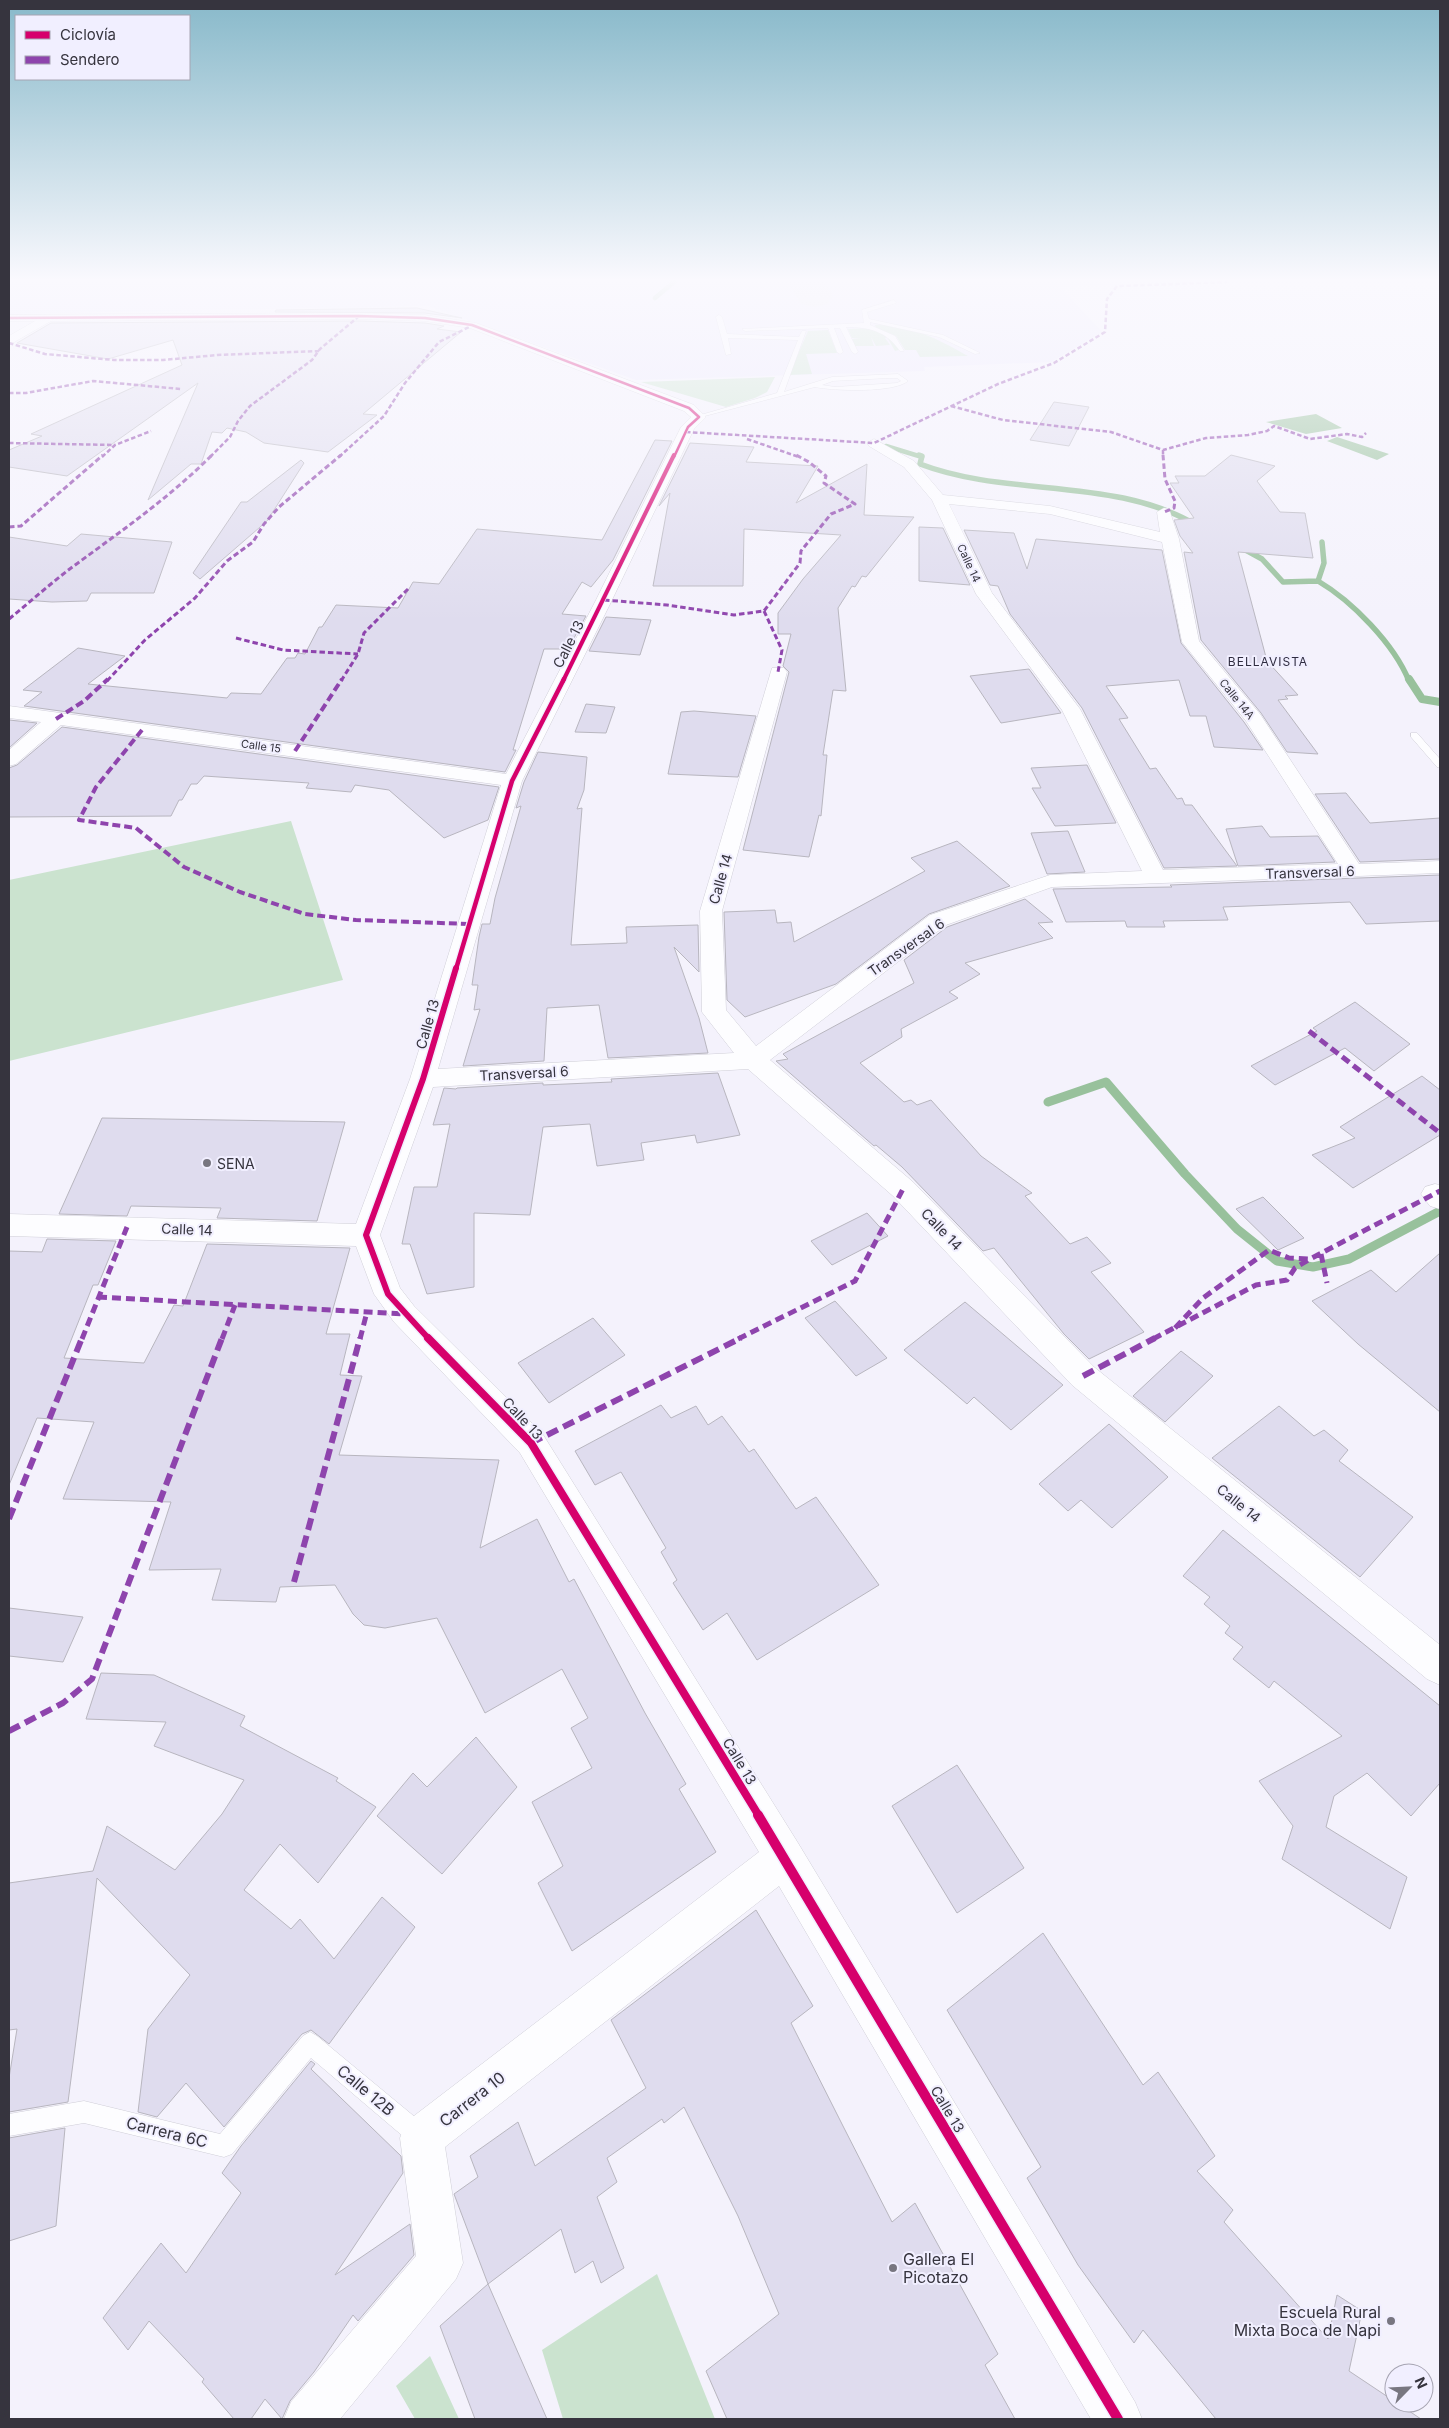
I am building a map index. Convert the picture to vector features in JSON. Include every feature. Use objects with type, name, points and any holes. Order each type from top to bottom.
[{"type":"street","points":[[656,395],[689,408],[700,417]]},
{"type":"street","name":"Calle 13","points":[[700,417],[688,427],[604,600],[512,781],[424,1079],[366,1235],[388,1294],[404,1314],[531,1443],[784,1857],[1118,2419]]},
{"type":"street","name":"Calle 14","points":[[874,443],[909,464],[939,499],[984,594],[1071,709],[1156,878]]},
{"type":"street","points":[[939,499],[1050,510],[1171,539]]},
{"type":"street","name":"Calle 14A","points":[[1164,512],[1191,642],[1253,718],[1353,870]]},
{"type":"street","name":"Calle 14","points":[[778,672],[711,911],[714,1012],[754,1060],[903,1189],[1083,1376],[1440,1667]]},
{"type":"street","name":"Calle 15","points":[[9,712],[512,781]]},
{"type":"street","points":[[9,760],[56,719]]},
{"type":"street","name":"Transversal 6","points":[[424,1079],[754,1060],[938,920],[1050,881],[1440,867]]},
{"type":"street","name":"Calle 14","points":[[9,1225],[366,1235]]},
{"type":"street","name":"Carrera 10","points":[[422,2138],[784,1857]]},
{"type":"street","points":[[308,2419],[440,2263],[422,2138]]},
{"type":"lane","points":[[700,417],[775,395]]},
{"type":"lane","points":[[1414,735],[1440,765]]},
{"type":"lane","name":"Calle 12B","points":[[310,2043],[422,2138]]},
{"type":"lane","name":"Carrera 6C","points":[[9,2125],[84,2112],[224,2146],[310,2043]]},
{"type":"shaded area","points":[[686,395],[760,395],[726,407]]},
{"type":"shaded area","points":[[1316,414],[1342,428],[1306,434],[1266,422]]},
{"type":"shaded area","points":[[1337,437],[1389,454],[1377,460],[1327,441]]},
{"type":"shaded area","points":[[291,821],[343,980],[9,1061],[9,880]]},
{"type":"shaded area","points":[[657,2274],[715,2419],[563,2419],[542,2350]]},
{"type":"shaded area","points":[[430,2356],[459,2419],[415,2419],[396,2386]]},
{"type":"building","points":[[116,395],[181,395],[67,476],[9,467],[9,450],[42,436],[31,434]]},
{"type":"building","points":[[193,395],[385,395],[363,414],[377,415],[328,452],[264,443],[246,432],[227,428],[222,433],[212,432],[201,464],[191,464],[148,500]]},
{"type":"building","points":[[1054,402],[1089,407],[1069,446],[1030,440]]},
{"type":"building","points":[[655,440],[672,441],[613,560],[591,587],[582,582],[562,614],[586,616],[568,649],[544,649],[513,750],[516,750],[505,772],[24,706],[42,692],[23,690],[78,648],[125,656],[88,684],[227,698],[231,693],[261,694],[287,658],[295,658],[298,653],[305,654],[319,627],[322,627],[336,605],[398,608],[413,582],[439,584],[477,529],[602,540]]},
{"type":"building","points":[[690,443],[754,447],[746,462],[818,466],[796,503],[867,464],[864,515],[914,517],[866,577],[862,576],[855,587],[852,586],[838,608],[846,691],[833,690],[823,755],[827,755],[821,816],[819,815],[809,857],[743,850],[789,672],[783,666],[791,634],[778,634],[778,613],[803,579],[841,535],[744,529],[743,586],[653,586],[670,493],[659,506]]},
{"type":"building","points":[[1231,455],[1275,466],[1257,481],[1280,512],[1305,513],[1313,558],[1238,552],[1267,661],[1298,695],[1285,696],[1288,699],[1278,700],[1318,754],[1287,752],[1261,713],[1201,640],[1184,552],[1193,553],[1180,536],[1174,520],[1194,518],[1170,483],[1179,483],[1175,476],[1205,476]]},
{"type":"building","points":[[301,460],[304,463],[267,521],[200,579],[193,573],[241,502],[247,502]]},
{"type":"building","points":[[919,527],[943,528],[970,585],[919,581]]},
{"type":"building","points":[[964,530],[1014,533],[1027,569],[1036,539],[1162,550],[1181,643],[1244,722],[1263,750],[1214,747],[1206,716],[1190,716],[1179,680],[1106,686],[1128,718],[1119,719],[1150,769],[1156,768],[1177,799],[1182,798],[1185,805],[1192,805],[1237,866],[1164,868],[1082,708],[1010,614],[998,586],[990,585]]},
{"type":"building","points":[[81,534],[172,542],[154,593],[91,593],[87,601],[52,602],[9,599],[9,537],[67,546]]},
{"type":"building","points":[[606,617],[651,620],[640,655],[589,651]]},
{"type":"building","points":[[1029,669],[1061,713],[1001,723],[970,676]]},
{"type":"building","points":[[586,704],[615,707],[606,733],[575,732]]},
{"type":"building","points":[[694,711],[756,716],[738,777],[668,774],[681,712]]},
{"type":"building","points":[[9,720],[37,723],[9,748]]},
{"type":"building","points":[[62,727],[499,787],[488,820],[444,838],[389,790],[355,785],[351,792],[306,788],[309,783],[204,776],[197,784],[191,784],[182,800],[179,800],[171,816],[9,817],[9,768],[17,765]]},
{"type":"building","points":[[538,752],[587,757],[584,790],[577,809],[582,808],[571,945],[627,943],[626,927],[698,925],[699,972],[674,947],[699,1018],[708,1053],[608,1058],[599,1005],[547,1008],[544,1061],[463,1066],[480,1009],[474,1010],[478,985],[472,985],[482,924],[490,924],[495,898],[521,806],[516,808],[524,782]]},
{"type":"building","points":[[1087,765],[1116,823],[1055,826],[1032,788],[1041,788],[1031,768]]},
{"type":"building","points":[[1346,793],[1370,823],[1440,818],[1440,859],[1360,862],[1315,794]]},
{"type":"building","points":[[1262,826],[1270,837],[1318,836],[1335,862],[1238,866],[1226,829]]},
{"type":"building","points":[[1068,831],[1085,872],[1047,874],[1031,833]]},
{"type":"building","points":[[957,841],[1010,886],[929,914],[836,984],[745,1017],[727,1000],[724,912],[775,910],[777,923],[791,922],[794,942],[925,871],[911,858]]},
{"type":"building","points":[[1440,875],[1440,921],[1366,924],[1350,902],[1223,907],[1228,920],[1163,921],[1165,927],[1127,927],[1125,921],[1066,922],[1053,889],[1172,887],[1170,885]]},
{"type":"building","points":[[1025,899],[1053,922],[1038,923],[1053,938],[965,963],[980,974],[949,992],[958,998],[901,1029],[902,1037],[860,1063],[904,1102],[911,1100],[917,1105],[931,1100],[981,1156],[1032,1193],[1025,1196],[1070,1244],[1087,1237],[1111,1263],[1091,1272],[1144,1332],[1089,1359],[1064,1334],[994,1248],[983,1251],[902,1167],[876,1145],[874,1146],[776,1061],[788,1059],[783,1054],[914,983],[904,960],[947,927]]},
{"type":"building","points":[[1355,1002],[1410,1044],[1374,1071],[1345,1048],[1275,1085],[1251,1066],[1317,1031],[1313,1028]]},
{"type":"building","points":[[718,1073],[740,1135],[697,1143],[695,1135],[641,1143],[644,1160],[597,1166],[590,1124],[543,1127],[530,1215],[474,1213],[474,1287],[427,1294],[410,1244],[402,1244],[414,1187],[437,1187],[450,1124],[433,1125],[444,1088],[612,1082],[611,1079]]},
{"type":"building","points":[[1422,1076],[1440,1090],[1440,1135],[1353,1188],[1312,1155],[1355,1138],[1340,1127]]},
{"type":"building","name":"SENA","points":[[102,1118],[345,1122],[317,1221],[217,1218],[221,1208],[131,1206],[127,1216],[59,1214]]},
{"type":"building","points":[[1263,1197],[1304,1238],[1278,1250],[1236,1209]]},
{"type":"building","points":[[867,1213],[888,1236],[832,1265],[811,1241]]},
{"type":"building","points":[[47,1239],[116,1241],[98,1285],[93,1285],[64,1358],[144,1363],[174,1305],[183,1306],[207,1244],[350,1248],[326,1334],[350,1334],[340,1375],[362,1376],[339,1455],[499,1460],[480,1548],[537,1519],[569,1582],[574,1579],[645,1713],[686,1784],[679,1789],[716,1852],[572,1951],[538,1883],[563,1866],[532,1802],[592,1768],[571,1728],[588,1718],[562,1669],[485,1713],[437,1618],[385,1628],[364,1625],[353,1614],[335,1585],[280,1587],[276,1602],[212,1600],[221,1569],[149,1570],[171,1502],[63,1499],[94,1422],[37,1418],[9,1485],[9,1251],[42,1252]]},
{"type":"building","points":[[1440,1253],[1440,1412],[1358,1344],[1312,1301],[1371,1270],[1396,1292]]},
{"type":"building","points":[[835,1301],[887,1358],[856,1376],[805,1318]]},
{"type":"building","points":[[965,1302],[1063,1385],[1011,1430],[974,1397],[967,1404],[904,1350]]},
{"type":"building","points":[[593,1318],[625,1355],[549,1403],[518,1363]]},
{"type":"building","points":[[1181,1351],[1213,1376],[1165,1422],[1133,1396]]},
{"type":"building","points":[[661,1405],[671,1418],[696,1406],[708,1425],[722,1416],[749,1452],[754,1449],[796,1509],[816,1497],[879,1585],[757,1660],[727,1613],[703,1630],[673,1583],[677,1580],[661,1552],[666,1548],[621,1472],[595,1485],[575,1451]]},
{"type":"building","points":[[1279,1406],[1314,1436],[1324,1430],[1348,1450],[1339,1461],[1413,1517],[1360,1577],[1212,1458]]},
{"type":"building","points":[[1109,1424],[1168,1477],[1112,1528],[1081,1500],[1068,1511],[1039,1484]]},
{"type":"building","points":[[1223,1530],[1440,1706],[1440,1783],[1411,1816],[1367,1773],[1334,1796],[1326,1827],[1407,1877],[1390,1929],[1282,1859],[1293,1826],[1259,1781],[1342,1736],[1274,1681],[1269,1688],[1233,1659],[1243,1647],[1225,1633],[1230,1626],[1204,1604],[1210,1597],[1183,1576]]},
{"type":"building","points":[[9,1608],[83,1617],[63,1662],[9,1656]]},
{"type":"building","points":[[101,1673],[154,1675],[245,1716],[240,1726],[338,1778],[336,1781],[376,1807],[318,1883],[280,1844],[244,1890],[291,1929],[300,1919],[334,1959],[382,1897],[415,1927],[329,2044],[311,2030],[302,2034],[224,2127],[186,2083],[157,2117],[138,2112],[148,2029],[190,1975],[97,1878],[68,2102],[9,2112],[9,2078],[17,2029],[9,2030],[9,1883],[93,1871],[107,1826],[175,1870],[222,1814],[244,1780],[154,1746],[166,1722],[86,1719]]},
{"type":"building","points":[[476,1737],[517,1787],[442,1874],[377,1816],[413,1773],[427,1787]]},
{"type":"building","points":[[957,1765],[1024,1868],[957,1913],[892,1806]]},
{"type":"building","points":[[756,1910],[813,2006],[791,2023],[844,2128],[892,2222],[915,2203],[998,2354],[985,2365],[1015,2419],[727,2419],[706,2371],[779,2314],[738,2216],[684,2107],[664,2123],[662,2119],[607,2158],[617,2182],[597,2197],[624,2268],[601,2283],[593,2261],[575,2273],[561,2229],[488,2284],[454,2194],[478,2177],[470,2156],[518,2122],[535,2166],[646,2088],[611,2020]]},
{"type":"building","points":[[1043,1933],[1143,2085],[1158,2072],[1215,2156],[1197,2171],[1233,2210],[1224,2222],[1328,2339],[1337,2295],[1362,2311],[1349,2371],[1384,2394],[1384,2413],[1412,2413],[1421,2419],[1216,2419],[1143,2330],[1134,2343],[1078,2265],[1027,2178],[1041,2167],[947,2010]]},
{"type":"building","points":[[311,2061],[315,2064],[311,2069],[401,2156],[403,2173],[335,2275],[410,2224],[414,2255],[358,2321],[353,2315],[314,2372],[290,2401],[282,2419],[265,2399],[251,2419],[234,2419],[202,2382],[204,2379],[149,2321],[128,2350],[103,2318],[161,2243],[186,2273],[241,2193],[222,2173],[241,2146]]},
{"type":"building","points":[[65,2128],[56,2226],[9,2241],[9,2138]]},
{"type":"building","points":[[488,2284],[547,2419],[475,2419],[440,2326]]},
{"type":"waterway","points":[[886,446],[922,457]]},
{"type":"waterway","points":[[919,455],[922,457]]},
{"type":"waterway","points":[[922,457],[920,464],[954,474],[989,481],[1097,493],[1132,500],[1166,510],[1198,526]]},
{"type":"waterway","points":[[1318,581],[1324,563],[1322,542]]},
{"type":"waterway","points":[[1242,548],[1262,559],[1283,582],[1318,581]]},
{"type":"waterway","points":[[1318,581],[1358,612],[1383,638],[1409,681]]},
{"type":"waterway","points":[[1409,679],[1422,699],[1440,702]]},
{"type":"waterway","points":[[1048,1102],[1106,1082],[1185,1174],[1237,1229],[1277,1261],[1313,1267],[1349,1259],[1440,1211]]},
{"type":"marked path","points":[[9,619],[70,569],[118,535],[195,472],[230,437],[238,421],[250,406],[264,395]]},
{"type":"marked path","points":[[56,719],[84,701],[120,669],[145,640],[195,598],[227,561],[253,542],[264,524],[279,507],[364,436],[384,416],[397,395]]},
{"type":"marked path","points":[[686,432],[874,443],[974,395]]},
{"type":"marked path","points":[[951,406],[1003,420],[1111,432],[1163,450],[1206,438],[1248,435],[1267,431],[1274,426],[1310,439],[1347,434],[1362,437],[1366,433]]},
{"type":"marked path","points":[[9,527],[21,526],[115,445],[151,431]]},
{"type":"marked path","points":[[604,600],[667,605],[734,615],[764,611],[800,563],[801,551],[831,514],[855,504],[824,483],[826,476],[809,462],[789,452],[747,439]]},
{"type":"marked path","points":[[9,443],[115,445]]},
{"type":"marked path","points":[[1163,450],[1165,479],[1175,501],[1174,508],[1164,512]]},
{"type":"marked path","points":[[295,751],[358,654],[364,633],[408,589]]},
{"type":"marked path","points":[[764,611],[782,650],[778,672]]},
{"type":"marked path","points":[[236,638],[283,650],[358,654]]},
{"type":"marked path","points":[[142,730],[96,787],[79,820],[136,828],[184,867],[240,892],[305,914],[356,920],[469,924]]},
{"type":"marked path","points":[[1309,1031],[1440,1133]]},
{"type":"marked path","points":[[531,1443],[855,1281],[903,1189]]},
{"type":"marked path","points":[[1175,1328],[1203,1298],[1269,1250],[1289,1258],[1310,1259],[1440,1191]]},
{"type":"marked path","points":[[9,1519],[127,1227]]},
{"type":"marked path","points":[[1321,1254],[1327,1283]]},
{"type":"marked path","points":[[1083,1376],[1256,1285],[1287,1280],[1295,1268],[1310,1259]]},
{"type":"marked path","points":[[98,1297],[404,1314]]},
{"type":"marked path","points":[[9,1731],[63,1703],[92,1679],[235,1305]]},
{"type":"marked path","points":[[294,1582],[367,1312]]},
{"type":"cycle path","points":[[656,395],[689,408],[699,417],[688,427],[604,600],[512,781],[423,1079],[366,1235],[388,1294],[404,1314],[531,1443],[784,1857],[1118,2419]]},
{"type":"place","name":"SENA","points":[[207,1163]]},
{"type":"place","name":"Gallera El Picotazo","points":[[893,2268]]},
{"type":"place","name":"Escuela Rural Mixta Boca de Napi","points":[[1391,2321]]},
{"type":"district","name":"BELLAVISTA","points":[[1268,661]]}]
